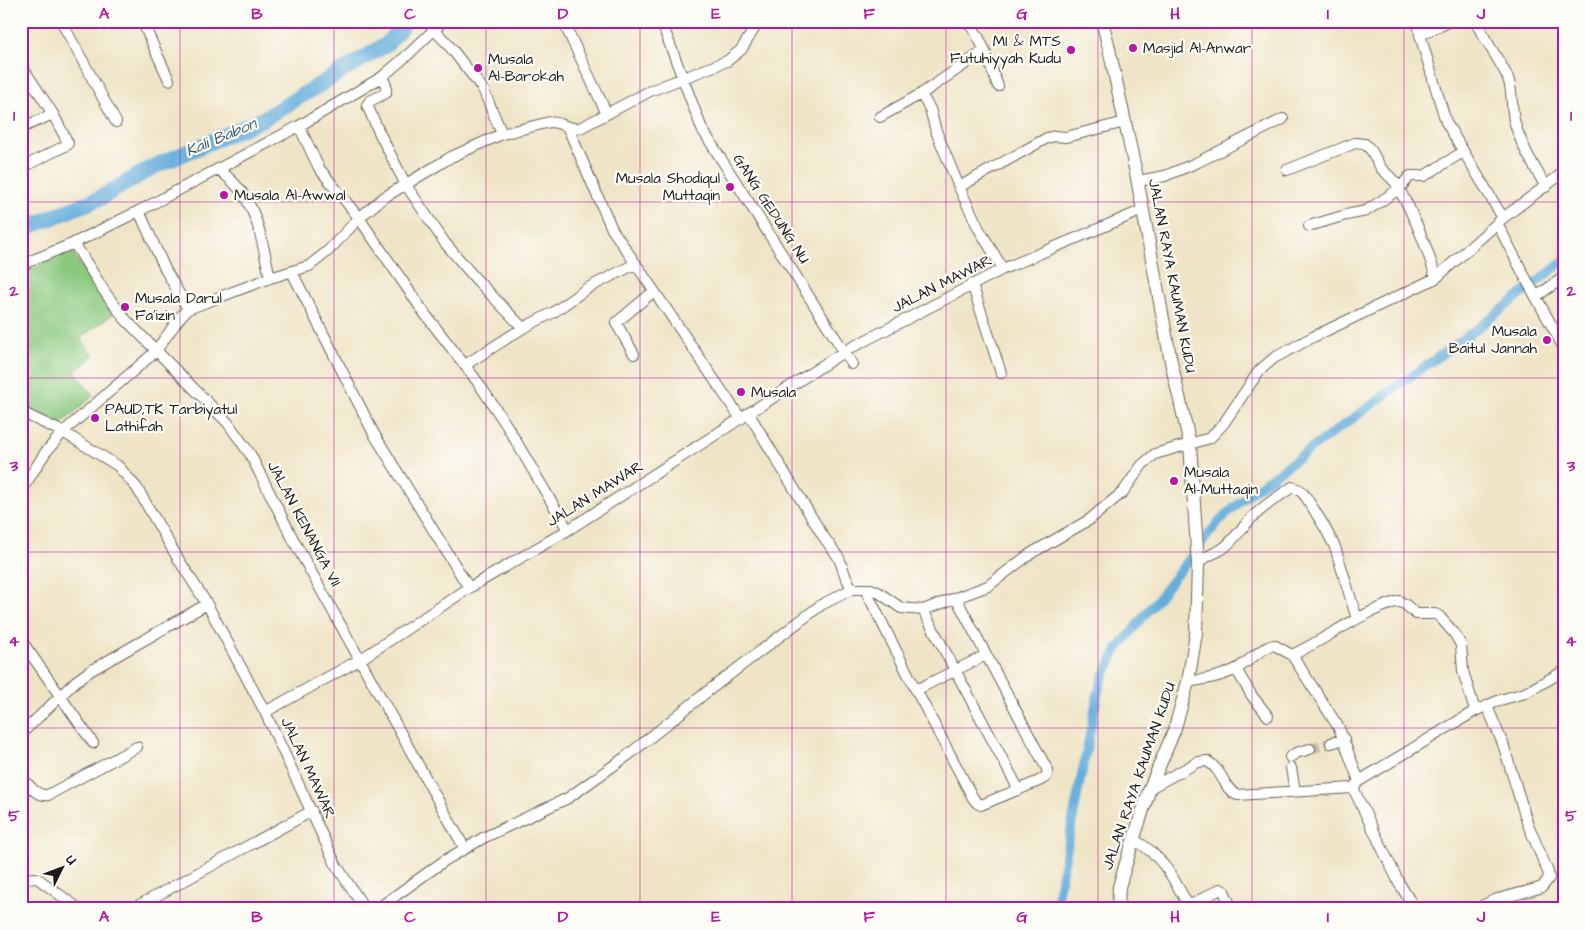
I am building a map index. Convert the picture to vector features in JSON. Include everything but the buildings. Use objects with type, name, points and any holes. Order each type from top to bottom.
[{"type":"street","points":[[61,21],[116,122]]},
{"type":"street","points":[[142,21],[169,80]]},
{"type":"street","points":[[21,265],[74,243],[139,211],[298,126],[382,77],[443,21]]},
{"type":"street","points":[[563,21],[607,114]]},
{"type":"street","name":"GANG GEDUNG NU","points":[[661,21],[702,129],[852,364]]},
{"type":"street","points":[[21,491],[46,453],[63,432],[156,352],[188,309],[314,263],[359,218],[383,198],[451,158],[502,134],[550,122],[561,124],[568,128],[580,128],[650,91],[727,61],[737,54],[759,21]]},
{"type":"street","points":[[964,21],[973,28],[998,86]]},
{"type":"street","name":"JALAN RAYA KAUMAN KUDU","points":[[1102,21],[1138,181],[1171,362],[1190,444],[1198,564],[1196,633],[1188,682],[1174,730],[1150,788],[1120,887],[1118,909]]},
{"type":"street","points":[[1418,21],[1420,35],[1446,122],[1500,221],[1526,279],[1564,348]]},
{"type":"street","points":[[1420,35],[1451,21]]},
{"type":"street","points":[[1480,23],[1508,78],[1518,131],[1546,187]]},
{"type":"street","points":[[434,30],[447,43],[482,89],[502,134]]},
{"type":"street","points":[[880,117],[921,94],[984,50]]},
{"type":"street","points":[[21,65],[53,114],[67,140],[67,145],[21,168]]},
{"type":"street","points":[[382,77],[386,85],[386,92],[370,101],[367,105],[406,185],[445,243],[475,278],[523,328]]},
{"type":"street","points":[[21,87],[32,82]]},
{"type":"street","points":[[921,94],[930,109],[936,131],[958,187],[979,229],[1003,269]]},
{"type":"street","points":[[21,128],[53,114]]},
{"type":"street","points":[[1138,181],[1165,176],[1180,170],[1283,119]]},
{"type":"street","points":[[958,187],[1047,138],[1055,136],[1066,137],[1125,122]]},
{"type":"street","points":[[298,126],[319,168],[359,218],[425,314],[465,365],[507,426],[568,530]]},
{"type":"street","points":[[568,128],[612,229],[745,416],[823,536],[840,558],[852,589]]},
{"type":"street","points":[[1287,170],[1355,143],[1365,144],[1371,150],[1381,168],[1395,182],[1410,209],[1426,245],[1436,278]]},
{"type":"street","points":[[1309,226],[1366,211],[1399,189],[1410,176],[1422,176],[1463,152]]},
{"type":"street","points":[[219,169],[241,191],[258,226],[270,278]]},
{"type":"street","points":[[377,909],[444,861],[484,838],[568,798],[627,756],[708,691],[821,605],[852,589],[865,589],[878,592],[901,608],[922,610],[988,586],[1030,554],[1089,520],[1123,492],[1149,457],[1210,438],[1224,423],[1259,371],[1274,358],[1312,337],[1436,278],[1500,221],[1564,172]]},
{"type":"street","name":"JALAN MAWAR","points":[[366,909],[336,865],[265,712],[361,659],[469,588],[568,530],[845,351],[1003,269],[1143,210]]},
{"type":"street","points":[[139,211],[165,269],[188,309]]},
{"type":"street","name":"JALAN KENANGA VII","points":[[74,243],[104,291],[125,319],[228,423],[250,454],[295,543],[466,849]]},
{"type":"street","points":[[465,365],[523,328],[554,312],[586,289],[636,264]]},
{"type":"street","points":[[292,272],[374,434],[469,588]]},
{"type":"street","points":[[1535,294],[1564,277]]},
{"type":"street","points":[[972,284],[1001,373]]},
{"type":"street","points":[[634,354],[616,323],[654,290]]},
{"type":"street","points":[[21,412],[63,432],[118,466],[128,476],[207,604],[265,712]]},
{"type":"street","points":[[1198,564],[1205,556],[1224,548],[1260,511],[1292,487],[1300,490],[1306,497],[1331,540],[1357,619]]},
{"type":"street","points":[[865,589],[916,690],[977,803],[982,805],[1044,779],[1048,772],[956,598]]},
{"type":"street","points":[[1292,654],[1357,619],[1399,601],[1406,604],[1416,614],[1435,614],[1439,616],[1454,633],[1460,645],[1463,671],[1475,711]]},
{"type":"street","points":[[21,734],[90,671],[207,604]]},
{"type":"street","points":[[922,610],[1019,790]]},
{"type":"street","points":[[21,640],[93,743]]},
{"type":"street","points":[[1188,682],[1223,676],[1248,662],[1266,647],[1274,645],[1292,654],[1335,720],[1344,739],[1356,784],[1399,883],[1415,909]]},
{"type":"street","points":[[916,690],[986,655]]},
{"type":"street","points":[[1236,669],[1252,696],[1268,716]]},
{"type":"street","points":[[1150,788],[1198,762],[1206,761],[1219,770],[1229,789],[1237,795],[1356,784],[1475,711],[1525,693],[1564,671]]},
{"type":"street","points":[[1476,909],[1494,900],[1542,887],[1549,878],[1527,822],[1503,744],[1487,706]]},
{"type":"street","points":[[1331,744],[1344,739]]},
{"type":"street","points":[[21,776],[38,793],[44,796],[138,747]]},
{"type":"street","points":[[1295,791],[1290,763],[1296,753],[1310,749]]},
{"type":"street","points":[[132,909],[312,811]]},
{"type":"street","points":[[1134,840],[1149,848],[1168,870],[1189,907],[1220,890],[1224,891],[1232,909]]},
{"type":"street","points":[[21,879],[37,878],[79,909]]},
{"type":"green space","points":[[71,250],[113,314],[80,338],[94,356],[75,371],[93,396],[61,424],[21,404],[21,397],[28,390],[21,381],[21,275]]},
{"type":"waterway","name":"Kali Babon","points":[[21,230],[100,198],[153,167],[263,119],[387,44],[406,21]]},
{"type":"waterway","points":[[1057,909],[1057,899],[1098,692],[1103,677],[1117,650],[1220,520],[1255,489],[1478,328],[1564,261]]},
{"type":"tunnel","points":[[1310,749],[1331,743]]},
{"type":"place","name":"Masjid Al-Anwar","points":[[1133,48]]},
{"type":"place","name":"MI & MTS Futuhiyyah Kudu","points":[[1071,50]]},
{"type":"place","name":"Musala Al-Barokah","points":[[478,68]]},
{"type":"place","name":"Musala Shodiqul Muttaqin","points":[[730,187]]},
{"type":"place","name":"Musala Al-Awwal","points":[[224,195]]},
{"type":"place","name":"Musala Darul Fa'izin","points":[[125,307]]},
{"type":"place","name":"Musala Baitul Jannah","points":[[1547,340]]},
{"type":"place","name":"Musala","points":[[741,392]]},
{"type":"place","name":"PAUD,TK Tarbiyatul Lathifah","points":[[95,418]]},
{"type":"place","name":"Musala Al-Muttaqin","points":[[1174,481]]}]
